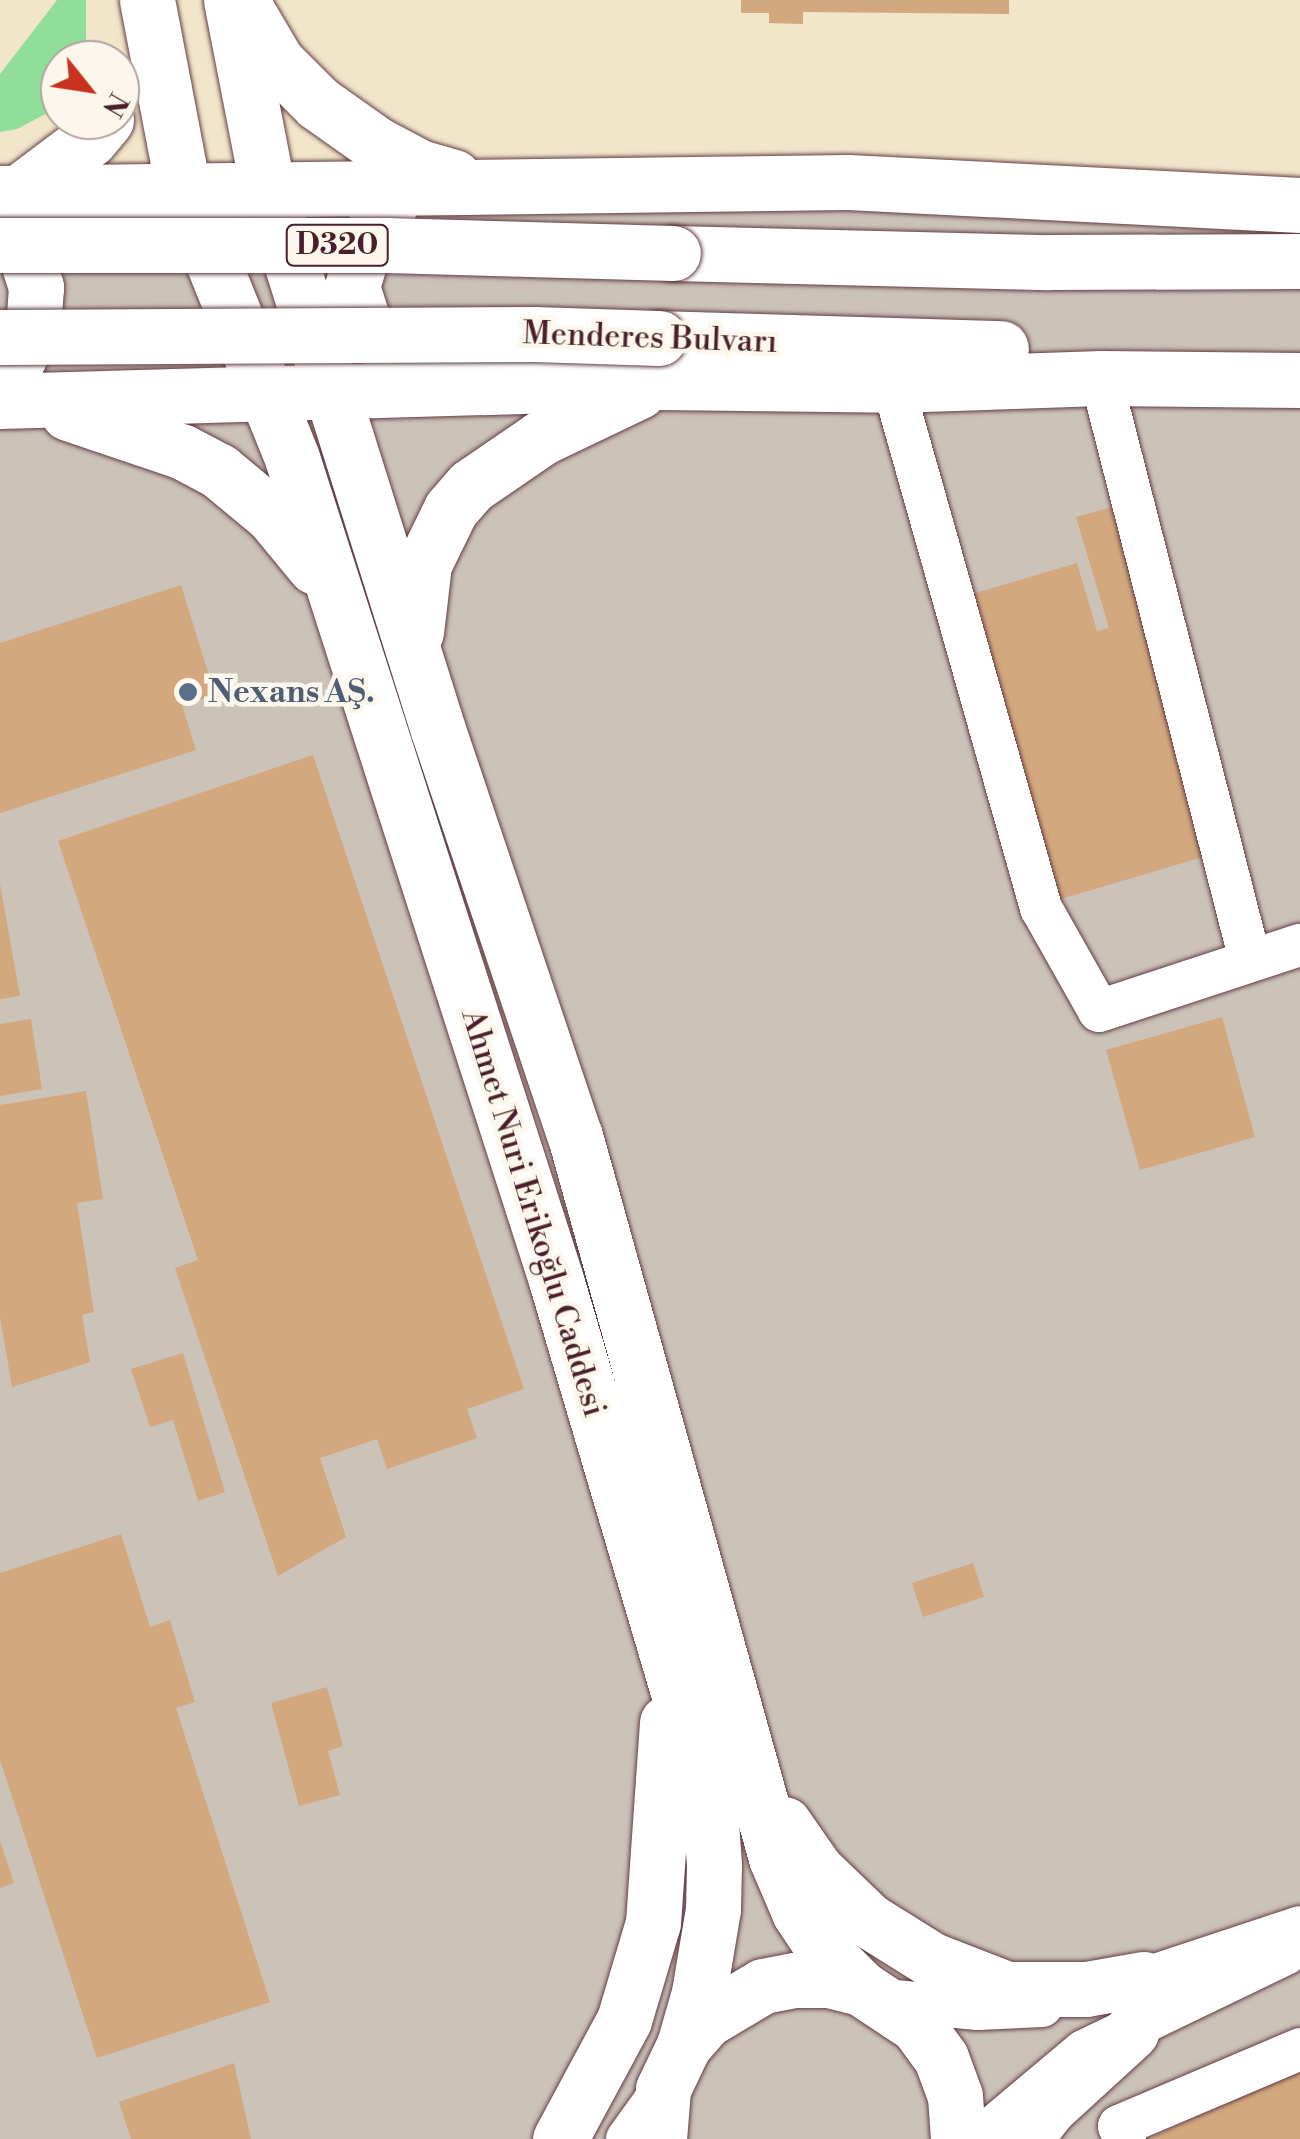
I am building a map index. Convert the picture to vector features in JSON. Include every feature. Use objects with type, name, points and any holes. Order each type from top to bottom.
[{"type":"main road","points":[[138,40],[146,0]]},
{"type":"main road","name":"Ahmet Nuri Erikoğlu Caddesi","points":[[146,0],[183,188],[269,394],[556,1280],[711,1822],[713,1910],[700,1993],[669,2091]]},
{"type":"main road","name":"Ahmet Nuri Erikoğlu Caddesi","points":[[231,0],[267,186],[438,730],[575,1136],[776,1858],[799,1912],[826,1952],[873,1994],[916,2025],[941,2058],[955,2096],[958,2139]]},
{"type":"main road","points":[[240,0],[277,62],[318,103],[376,144],[419,166],[476,184]]},
{"type":"main road","points":[[7,204],[90,140]]},
{"type":"main road","points":[[7,204],[183,188],[848,182],[1300,205]]},
{"type":"main road","points":[[452,390],[404,366],[365,327],[352,287],[366,240],[384,212],[414,190],[476,184]]},
{"type":"main road","points":[[7,204],[36,287],[34,318],[9,393]]},
{"type":"main road","name":"D320","points":[[0,246],[386,245],[1049,262],[1300,261]]},
{"type":"main road","name":"Menderes Bulvarı","points":[[0,337],[534,334],[658,360],[1057,349],[1300,348]]},
{"type":"main road","points":[[9,393],[331,394],[452,390],[658,360],[893,385],[1102,378],[1300,380]]},
{"type":"main road","points":[[417,655],[415,619],[424,564],[451,509],[471,486],[658,360]]},
{"type":"main road","points":[[9,393],[183,452],[219,471],[272,516],[333,591]]},
{"type":"main road","points":[[560,2139],[581,2107],[624,2020],[653,1923],[666,1786],[668,1664]]},
{"type":"main road","points":[[748,1764],[796,1846],[816,1870],[868,1920],[932,1960],[1007,1989],[1086,1989],[1144,1979]]},
{"type":"main road","points":[[669,2091],[706,2020],[763,1986],[829,1980],[873,1994]]},
{"type":"main road","points":[[1024,2139],[1048,2108],[1131,2032]]},
{"type":"street","points":[[1102,378],[1250,960]]},
{"type":"street","points":[[893,385],[1041,908],[1099,1011],[1300,945]]},
{"type":"street","points":[[873,1994],[931,2007],[1029,2008],[1144,1979],[1300,1926]]},
{"type":"street","points":[[979,2139],[1084,2051],[1131,2032],[1300,1947]]},
{"type":"street","points":[[1125,2139],[1119,2126],[1300,2050]]},
{"type":"street","points":[[628,2139],[669,2091]]},
{"type":"shaded area","points":[[1300,193],[1300,2139],[0,2139],[0,214]]},
{"type":"green space","points":[[57,0],[86,0],[86,40],[40,40],[40,117],[17,129],[0,132],[0,74]]},
{"type":"building","points":[[741,0],[1009,0],[1009,14],[803,12],[803,24],[769,23],[769,13],[741,13]]},
{"type":"building","points":[[1112,507],[1213,854],[1051,902],[962,597],[1077,563],[1097,631],[1109,628],[1076,517]]},
{"type":"building","points":[[181,585],[215,695],[182,705],[196,750],[0,813],[0,643]]},
{"type":"building","points":[[313,755],[524,1389],[467,1409],[477,1438],[387,1469],[377,1439],[320,1458],[346,1537],[278,1576],[175,1268],[198,1260],[58,841]]},
{"type":"building","points":[[0,884],[20,996],[0,999]]},
{"type":"building","points":[[1222,1017],[1255,1137],[1140,1170],[1106,1050]]},
{"type":"building","points":[[31,1019],[42,1089],[0,1096],[0,1024]]},
{"type":"building","points":[[86,1091],[103,1199],[77,1203],[94,1312],[82,1315],[90,1362],[12,1387],[0,1317],[0,1105]]},
{"type":"building","points":[[183,1353],[225,1492],[198,1501],[173,1420],[150,1427],[131,1369]]},
{"type":"building","points":[[121,1534],[150,1627],[170,1620],[195,1702],[176,1708],[270,2002],[97,2058],[0,1760],[0,1573]]},
{"type":"building","points":[[973,1563],[984,1597],[923,1617],[912,1583]]},
{"type":"building","points":[[327,1687],[343,1746],[328,1751],[340,1795],[299,1806],[271,1703]]},
{"type":"building","points":[[0,1841],[14,1883],[0,1888]]},
{"type":"building","points":[[234,2063],[251,2139],[131,2139],[119,2102]]},
{"type":"building","points":[[1300,2067],[1300,2139],[1149,2139]]},
{"type":"place","name":"Nexans AŞ.","points":[[188,692]]}]
